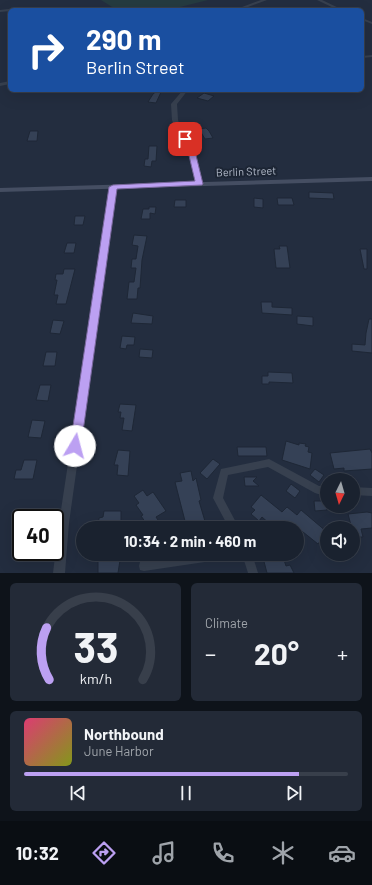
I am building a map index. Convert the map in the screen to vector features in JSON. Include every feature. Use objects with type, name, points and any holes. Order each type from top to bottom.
[{"type":"main road","name":"Berlin Street","points":[[0,190],[372,179]]},
{"type":"street","points":[[242,8],[265,0]]},
{"type":"street","points":[[319,0],[337,8]]},
{"type":"street","points":[[184,92],[174,104],[175,120],[179,132],[190,147],[199,184]]},
{"type":"street","points":[[59,573],[64,523],[113,187]]},
{"type":"street","points":[[230,521],[218,498],[224,472],[269,463],[320,490]]},
{"type":"street","points":[[360,491],[372,492]]},
{"type":"street","points":[[144,566],[178,561]]},
{"type":"street","points":[[249,561],[253,573]]},
{"type":"green space","points":[[101,0],[208,0],[176,8],[114,8]]},
{"type":"building","points":[[156,92],[161,92],[156,103],[148,102]]},
{"type":"building","points":[[204,93],[214,96],[208,101],[197,98]]},
{"type":"building","points":[[206,128],[213,138],[205,139],[199,129]]},
{"type":"building","points":[[30,131],[38,131],[37,141],[27,141]]},
{"type":"building","points":[[149,146],[157,146],[156,161],[152,161],[151,167],[144,166],[145,159],[148,159]]},
{"type":"building","points":[[309,192],[333,193],[334,199],[309,198]]},
{"type":"building","points":[[254,198],[263,199],[263,208],[254,207]]},
{"type":"building","points":[[277,198],[292,198],[294,205],[278,205]]},
{"type":"building","points":[[175,200],[186,200],[186,207],[174,207]]},
{"type":"building","points":[[149,207],[156,207],[155,214],[150,213],[150,219],[141,219],[143,209],[149,209]]},
{"type":"building","points":[[75,216],[85,216],[83,225],[74,225]]},
{"type":"building","points":[[134,235],[147,236],[142,260],[140,288],[138,288],[137,299],[127,299],[129,282],[134,282],[136,268],[131,268],[132,259],[136,259],[138,246],[132,245]]},
{"type":"building","points":[[67,243],[76,243],[74,253],[64,253]]},
{"type":"building","points":[[279,246],[287,246],[290,268],[276,268],[274,249],[280,249]]},
{"type":"building","points":[[360,249],[367,249],[367,269],[364,269]]},
{"type":"building","points":[[64,269],[75,269],[66,304],[56,304],[58,295],[54,295],[57,280],[55,280],[56,274],[63,274]]},
{"type":"building","points":[[261,302],[272,302],[272,307],[292,308],[292,315],[262,313]]},
{"type":"building","points":[[133,313],[153,316],[152,324],[131,323]]},
{"type":"building","points":[[297,316],[313,317],[313,326],[297,324]]},
{"type":"building","points":[[369,319],[372,319],[372,353],[352,351],[352,344],[365,345]]},
{"type":"building","points":[[53,320],[64,321],[60,334],[50,333]]},
{"type":"building","points":[[122,336],[135,337],[134,345],[127,345],[126,349],[120,348]]},
{"type":"building","points":[[140,349],[153,350],[152,358],[139,357]]},
{"type":"building","points":[[46,352],[57,352],[55,366],[43,366]]},
{"type":"building","points":[[268,372],[292,373],[293,383],[269,382],[269,384],[262,384],[262,376],[268,376]]},
{"type":"building","points":[[40,385],[51,385],[48,401],[36,400]]},
{"type":"building","points":[[120,404],[136,405],[132,431],[122,430],[124,418],[120,418],[121,412],[118,412]]},
{"type":"building","points":[[32,420],[45,421],[41,438],[28,437]]},
{"type":"building","points":[[286,441],[299,445],[299,443],[306,444],[305,446],[309,447],[308,452],[312,453],[310,469],[282,460]]},
{"type":"building","points":[[237,447],[266,447],[267,456],[238,456]]},
{"type":"building","points":[[370,449],[372,453],[372,469],[344,471],[344,468],[334,469],[330,453]]},
{"type":"building","points":[[118,450],[130,451],[128,476],[117,475],[118,465],[114,465]]},
{"type":"building","points":[[213,459],[220,464],[207,479],[200,473]]},
{"type":"building","points":[[24,460],[37,460],[33,479],[14,479],[16,470],[21,470]]},
{"type":"building","points":[[315,469],[321,473],[320,481],[319,482],[310,475]]},
{"type":"building","points":[[191,471],[193,481],[196,478],[201,500],[199,501],[205,521],[185,521],[175,482],[182,481],[180,473]]},
{"type":"building","points":[[244,477],[257,477],[253,481],[259,486],[245,486]]},
{"type":"building","points":[[291,484],[300,491],[295,498],[286,491]]},
{"type":"building","points":[[143,490],[147,496],[153,492],[166,511],[156,517],[159,521],[145,521],[141,516],[143,515],[136,505],[139,503],[134,496]]},
{"type":"building","points":[[261,495],[282,512],[287,507],[297,515],[301,510],[320,526],[320,541],[318,544],[304,533],[304,521],[266,521],[262,517],[259,521],[251,514],[255,510],[251,507]]},
{"type":"building","points":[[314,501],[320,501],[320,511],[315,511]]},
{"type":"building","points":[[104,511],[121,511],[121,521],[99,521],[99,518],[103,517]]},
{"type":"building","points":[[372,513],[372,528],[361,529],[363,537],[360,537],[360,521],[350,521],[348,514]]},
{"type":"building","points":[[98,561],[120,561],[118,573],[98,573]]},
{"type":"building","points":[[264,561],[284,561],[286,566],[290,565],[294,573],[267,573]]},
{"type":"route","points":[[75,446],[113,187],[199,184],[190,147],[185,139]]}]
